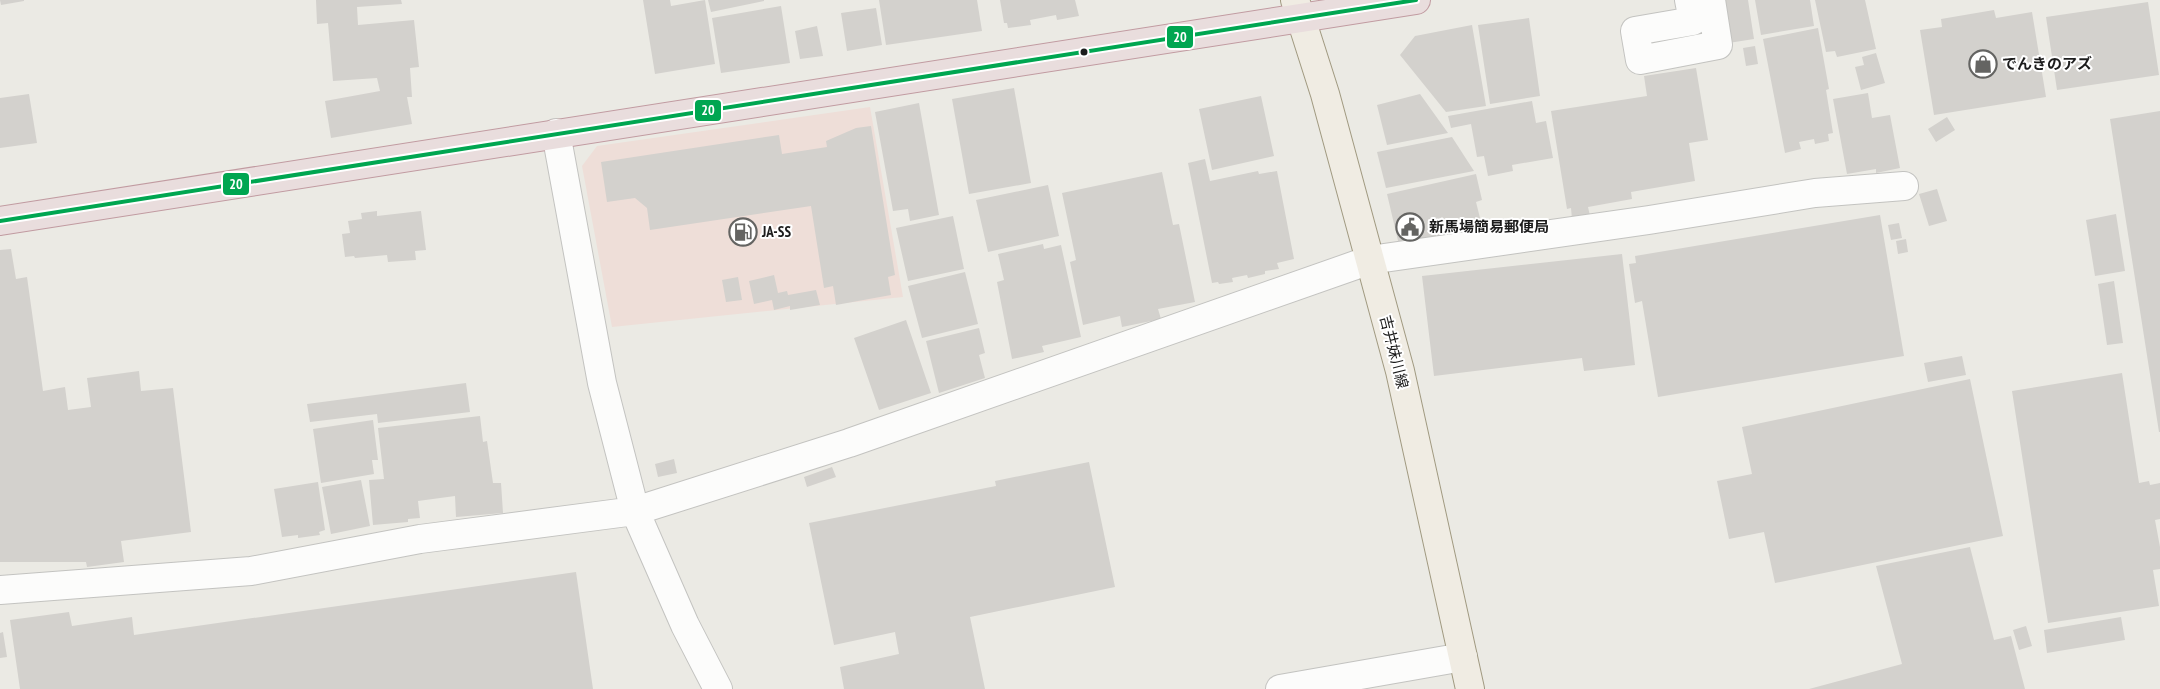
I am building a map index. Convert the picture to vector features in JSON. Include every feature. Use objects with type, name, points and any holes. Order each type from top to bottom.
[{"type":"highway","points":[[0,221],[556,133],[1298,9],[1416,0]]},
{"type":"main road","name":"吉井妹川線","points":[[1298,9],[1325,94],[1400,371],[1470,689]]},
{"type":"street","points":[[1689,0],[1693,21],[1635,31],[1640,60],[1718,45],[1711,0]]},
{"type":"street","points":[[556,133],[602,383],[635,511],[685,625],[718,689]]},
{"type":"street","points":[[0,590],[251,570],[420,539],[635,511],[849,443],[1370,260],[1649,220],[1815,193],[1904,186]]},
{"type":"street","points":[[1280,689],[1463,657]]},
{"type":"shaded area","name":"JA-SS","points":[[870,107],[903,297],[612,327],[582,166],[597,146]]},
{"type":"building","points":[[0,0],[24,0],[24,1],[1,5]]},
{"type":"building","points":[[316,0],[401,0],[402,4],[357,7],[358,25],[414,20],[419,67],[410,68],[412,97],[407,97],[412,124],[331,138],[325,101],[380,91],[377,78],[333,81],[328,23],[317,24]]},
{"type":"building","points":[[643,0],[670,0],[671,6],[705,0],[715,64],[655,74]]},
{"type":"building","points":[[708,0],[764,0],[764,1],[711,12]]},
{"type":"building","points":[[879,0],[977,0],[982,31],[886,45]]},
{"type":"building","points":[[1000,0],[1075,0],[1079,16],[1057,20],[1056,15],[1030,20],[1031,25],[1008,28],[1007,23],[1004,23]]},
{"type":"building","points":[[1715,0],[1748,0],[1754,39],[1722,44]]},
{"type":"building","points":[[1755,0],[1810,0],[1814,26],[1761,35]]},
{"type":"building","points":[[1815,0],[1865,0],[1876,49],[1837,57],[1835,51],[1826,52]]},
{"type":"building","points":[[2148,2],[2159,75],[2057,90],[2046,17]]},
{"type":"building","points":[[781,6],[790,63],[721,73],[712,18]]},
{"type":"building","points":[[876,8],[882,45],[847,51],[841,13]]},
{"type":"building","name":"でんきのアズ","points":[[1994,10],[1996,18],[2032,12],[2046,97],[1934,115],[1920,30],[1942,27],[1941,19]]},
{"type":"building","points":[[1529,18],[1540,96],[1490,104],[1478,25]]},
{"type":"building","points":[[1472,25],[1486,106],[1446,112],[1400,55],[1415,36]]},
{"type":"building","points":[[817,26],[823,56],[800,59],[795,31]]},
{"type":"building","points":[[1818,28],[1829,89],[1826,90],[1833,133],[1828,134],[1829,141],[1815,144],[1814,139],[1799,142],[1801,149],[1785,153],[1763,39]]},
{"type":"building","points":[[1755,46],[1758,64],[1746,66],[1743,48]]},
{"type":"building","points":[[1876,53],[1885,83],[1861,90],[1855,67],[1864,65],[1862,57]]},
{"type":"building","points":[[1696,68],[1708,140],[1689,143],[1695,181],[1631,192],[1632,199],[1588,207],[1590,216],[1572,219],[1571,208],[1567,209],[1551,111],[1647,96],[1644,76]]},
{"type":"building","points":[[1014,88],[1031,183],[969,194],[952,99]]},
{"type":"building","points":[[1868,93],[1872,118],[1890,115],[1900,168],[1876,173],[1876,169],[1847,174],[1833,99]]},
{"type":"building","points":[[29,94],[37,143],[0,148],[0,98]]},
{"type":"building","points":[[1420,94],[1448,133],[1387,145],[1377,105]]},
{"type":"building","points":[[1261,96],[1274,156],[1212,170],[1199,109]]},
{"type":"building","points":[[1532,101],[1536,123],[1546,121],[1553,158],[1512,165],[1513,171],[1488,176],[1484,156],[1477,157],[1471,124],[1451,128],[1448,116]]},
{"type":"building","points":[[919,103],[939,215],[910,221],[908,209],[893,211],[875,112]]},
{"type":"building","points":[[2160,111],[2160,432],[2159,432],[2110,119]]},
{"type":"building","points":[[1947,117],[1955,130],[1936,142],[1928,129]]},
{"type":"building","points":[[871,126],[895,275],[888,277],[891,295],[836,305],[833,286],[824,288],[811,206],[650,230],[647,208],[635,198],[607,202],[601,162],[779,135],[782,154],[827,147],[826,141],[856,128]]},
{"type":"building","points":[[1452,137],[1474,171],[1386,188],[1377,152]]},
{"type":"building","points":[[1205,159],[1210,181],[1258,171],[1259,174],[1277,171],[1294,259],[1277,263],[1279,269],[1265,271],[1265,274],[1248,278],[1247,275],[1232,278],[1233,282],[1212,283],[1188,163]]},
{"type":"building","points":[[1162,172],[1173,225],[1179,224],[1195,302],[1158,309],[1161,319],[1122,327],[1120,316],[1083,325],[1070,262],[1076,260],[1062,193]]},
{"type":"building","name":"新馬場簡易郵便局","points":[[1476,174],[1482,200],[1476,202],[1483,230],[1399,245],[1387,194]]},
{"type":"building","points":[[1048,185],[1059,236],[988,252],[976,200]]},
{"type":"building","points":[[1937,189],[1947,221],[1929,226],[1919,194]]},
{"type":"building","points":[[377,211],[377,216],[421,211],[426,250],[415,251],[416,260],[388,262],[387,255],[345,257],[342,234],[350,233],[348,221],[362,219],[361,213]]},
{"type":"building","points":[[2116,214],[2125,271],[2095,276],[2086,220]]},
{"type":"building","points":[[1880,215],[1904,356],[1658,397],[1642,301],[1635,303],[1629,264],[1636,263],[1635,256]]},
{"type":"building","points":[[953,216],[964,269],[908,281],[896,228]]},
{"type":"building","points":[[1899,223],[1902,238],[1891,240],[1888,225]]},
{"type":"building","points":[[1906,239],[1908,252],[1898,254],[1896,241]]},
{"type":"building","points":[[1043,244],[1044,249],[1061,245],[1081,337],[1042,346],[1044,352],[1012,359],[997,282],[1004,280],[998,254]]},
{"type":"building","points":[[11,249],[16,279],[27,277],[43,391],[65,387],[68,410],[91,407],[87,378],[139,371],[141,391],[173,388],[191,532],[121,541],[124,562],[87,567],[86,562],[0,562],[0,250]]},
{"type":"building","points":[[1622,254],[1635,365],[1584,371],[1582,358],[1434,376],[1422,276]]},
{"type":"building","points":[[965,272],[978,324],[922,338],[908,286]]},
{"type":"building","points":[[774,275],[778,293],[787,291],[788,295],[816,290],[820,305],[790,310],[790,306],[774,310],[772,300],[754,304],[749,281]]},
{"type":"building","points":[[738,277],[742,300],[726,302],[722,280]]},
{"type":"building","points":[[2114,281],[2123,343],[2107,345],[2098,284]]},
{"type":"building","points":[[906,320],[931,393],[879,410],[854,338]]},
{"type":"building","points":[[979,328],[985,353],[979,355],[985,378],[939,393],[926,341]]},
{"type":"building","points":[[1962,356],[1966,375],[1928,382],[1924,363]]},
{"type":"building","points":[[2122,373],[2139,483],[2149,481],[2150,485],[2160,483],[2160,519],[2155,520],[2160,547],[2160,569],[2153,570],[2159,606],[2048,623],[2012,391]]},
{"type":"building","points":[[1970,379],[2003,536],[1775,583],[1764,532],[1729,539],[1717,481],[1752,474],[1742,427]]},
{"type":"building","points":[[466,383],[470,412],[378,423],[377,414],[310,422],[307,404]]},
{"type":"building","points":[[480,416],[483,442],[487,441],[493,483],[501,483],[503,513],[456,517],[455,496],[418,501],[420,518],[408,519],[408,522],[373,525],[369,480],[384,479],[378,428]]},
{"type":"building","points":[[373,420],[378,460],[372,460],[374,474],[321,483],[313,429]]},
{"type":"building","points":[[674,459],[677,473],[658,477],[655,464]]},
{"type":"building","points":[[1089,462],[1115,587],[970,617],[985,689],[844,689],[840,667],[899,654],[895,632],[834,645],[809,523],[996,486],[995,481]]},
{"type":"building","points":[[832,467],[836,477],[807,487],[804,477]]},
{"type":"building","points":[[361,480],[370,526],[331,534],[322,487]]},
{"type":"building","points":[[318,482],[325,530],[319,532],[320,535],[298,538],[298,535],[282,537],[274,489]]},
{"type":"building","points":[[1970,547],[1994,640],[2011,636],[2025,689],[1809,689],[1902,664],[1876,566]]},
{"type":"building","points":[[576,572],[593,689],[20,689],[10,620],[69,612],[72,626],[132,617],[134,635]]},
{"type":"building","points":[[2121,617],[2125,640],[2047,653],[2044,630]]},
{"type":"building","points":[[2026,626],[2032,646],[2019,650],[2013,630]]},
{"type":"building","points":[[3,632],[7,657],[0,658],[0,633]]},
{"type":"transit line","name":"20","points":[[0,221],[1416,0]]},
{"type":"place","name":"でんきのアズ","points":[[1983,64]]},
{"type":"place","name":"新馬場簡易郵便局","points":[[1410,227]]},
{"type":"place","name":"JA-SS","points":[[743,232]]}]
